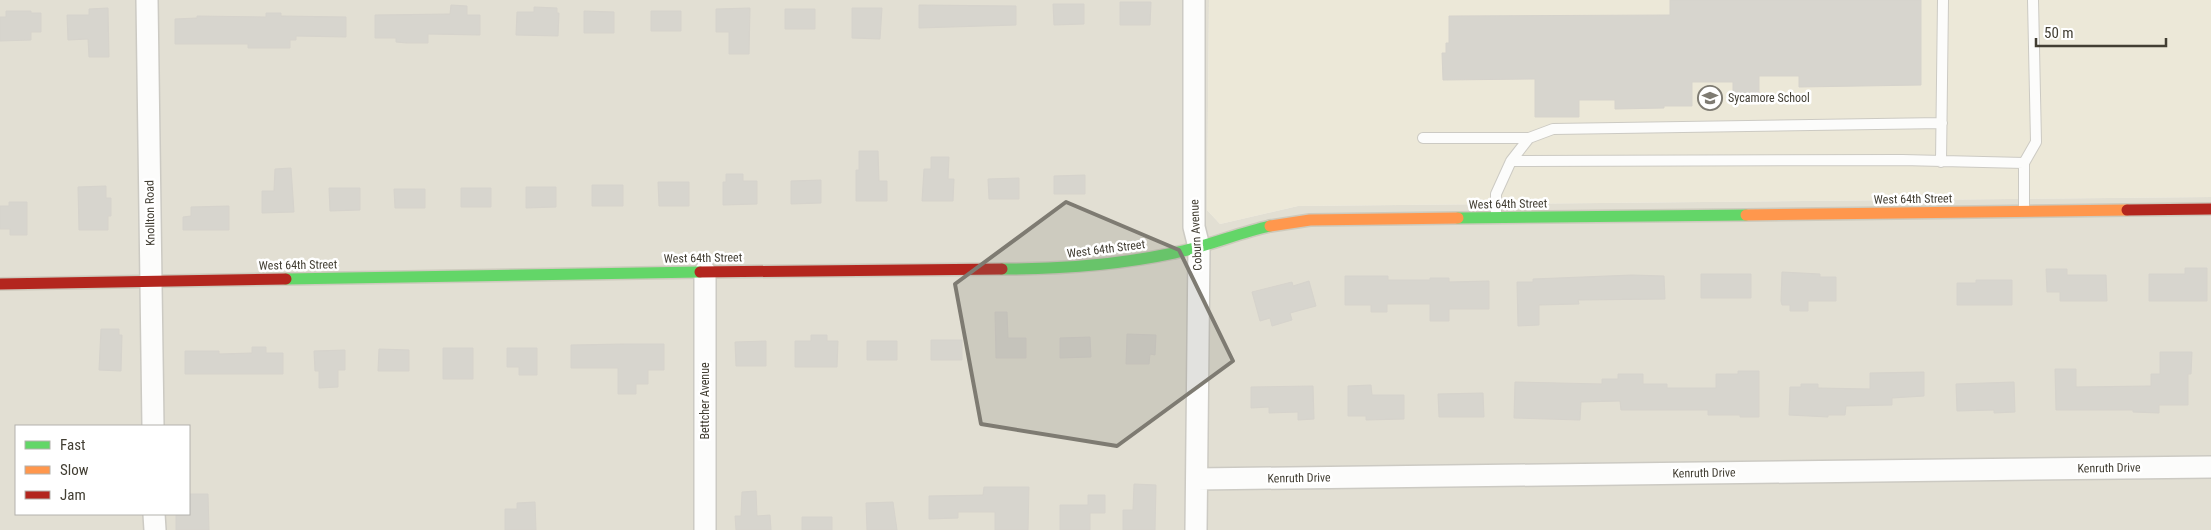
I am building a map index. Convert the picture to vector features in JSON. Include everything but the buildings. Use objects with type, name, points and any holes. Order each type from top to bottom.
[{"type":"street","name":"Knollton Road","points":[[147,0],[153,425]]},
{"type":"street","name":"Coburn Avenue","points":[[1194,0],[1194,227],[1199,247],[1196,530]]},
{"type":"street","name":"West 64th Street","points":[[0,284],[705,272],[1055,269],[1113,264],[1199,247],[1280,224],[1310,220],[2211,209]]},
{"type":"street","name":"Bettcher Avenue","points":[[705,272],[705,530]]},
{"type":"street","name":"Kenruth Drive","points":[[1197,479],[2211,467]]},
{"type":"street","points":[[154,515],[155,530]]},
{"type":"lane","points":[[1941,162],[1943,0]]},
{"type":"lane","points":[[2024,211],[2024,163],[2036,142],[2033,0]]},
{"type":"lane","points":[[1423,138],[1529,138],[1552,129],[1942,123]]},
{"type":"lane","points":[[1496,218],[1496,194],[1511,161],[1529,138]]},
{"type":"lane","points":[[1511,161],[1902,160],[2024,163]]},
{"type":"highlighted area","points":[[1066,202],[1179,250],[1233,361],[1117,446],[981,424],[955,284]]},
{"type":"shaded area","points":[[0,0],[1209,0],[1207,210],[1220,224],[1298,206],[2211,197],[2211,530],[0,530]]},
{"type":"shaded area","name":"Sycamore School","points":[[1209,0],[2211,0],[2211,197],[1298,206],[1220,224],[1207,210]]},
{"type":"traffic: fast","points":[[1458,218],[1746,215]]},
{"type":"traffic: fast","points":[[1002,269],[1088,266],[1131,261],[1198,247],[1270,226]]},
{"type":"traffic: fast","points":[[286,279],[700,272]]},
{"type":"traffic: slow","points":[[1746,215],[2127,210]]},
{"type":"traffic: slow","points":[[1270,226],[1310,220],[1458,218]]},
{"type":"traffic: jam","points":[[2127,210],[2211,209]]},
{"type":"traffic: jam","points":[[700,272],[1002,269]]},
{"type":"traffic: jam","points":[[0,284],[286,279]]},
{"type":"place","name":"Sycamore School","points":[[1710,98]]}]
